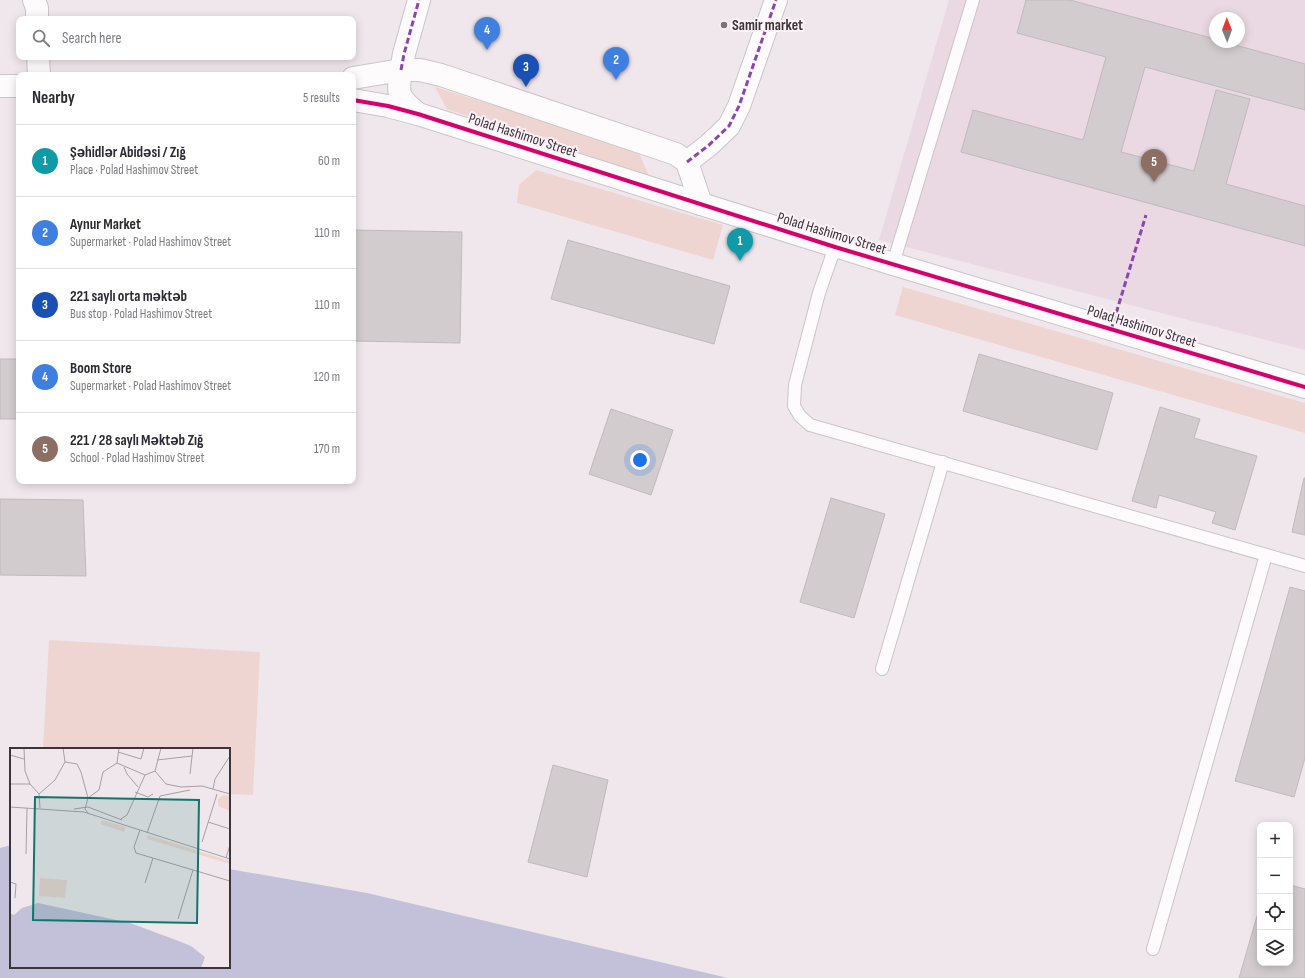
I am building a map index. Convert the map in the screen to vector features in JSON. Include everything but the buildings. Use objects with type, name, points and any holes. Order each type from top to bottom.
[{"type":"street","points":[[34,0],[37,16]]},
{"type":"street","points":[[418,114],[403,102],[399,83],[404,54],[419,0]]},
{"type":"street","points":[[687,162],[729,126],[739,106],[776,0]]},
{"type":"street","points":[[38,60],[39,72]]},
{"type":"street","points":[[356,78],[402,70],[420,70],[442,75],[676,154],[687,162],[701,204]]},
{"type":"street","points":[[0,86],[16,86]]},
{"type":"street","name":"Polad Hashimov Street","points":[[356,101],[388,106],[418,114],[893,264],[1305,387]]},
{"type":"lane","points":[[893,264],[972,0]]},
{"type":"lane","points":[[835,246],[819,293],[795,385],[794,406],[800,416],[810,425],[1305,566]]},
{"type":"lane","points":[[882,669],[943,462]]},
{"type":"lane","points":[[1153,949],[1266,555]]},
{"type":"shaded area","points":[[949,0],[1305,0],[1305,350],[879,240]]},
{"type":"shaded area","points":[[435,87],[638,150],[649,176],[447,109]]},
{"type":"shaded area","points":[[536,170],[723,225],[713,260],[517,203],[519,185]]},
{"type":"shaded area","points":[[903,287],[1305,403],[1305,433],[895,315]]},
{"type":"shaded area","points":[[49,640],[260,652],[253,795],[230,794],[230,748],[43,748]]},
{"type":"shaded area","points":[[10,845],[10,968],[230,968],[230,869],[367,893],[728,978],[0,978],[0,848]]},
{"type":"marked path","points":[[401,70],[419,0]]},
{"type":"marked path","points":[[687,162],[709,145],[729,126],[739,106],[776,0]]},
{"type":"marked path","points":[[1111,330],[1146,215]]},
{"type":"cycle path","points":[[356,101],[388,106],[418,114],[835,247],[1305,387]]},
{"type":"place","name":"Samir market","points":[[724,25]]},
{"type":"place","name":"Boom Store","points":[[487,50]]},
{"type":"place","name":"Aynur Market","points":[[616,80]]},
{"type":"place","name":"221 saylı orta məktəb","points":[[526,87]]},
{"type":"place","name":"221 / 28 saylı Məktəb Zığ","points":[[1154,182]]},
{"type":"place","name":"Şəhidlər Abidəsi / Zığ","points":[[740,261]]}]
